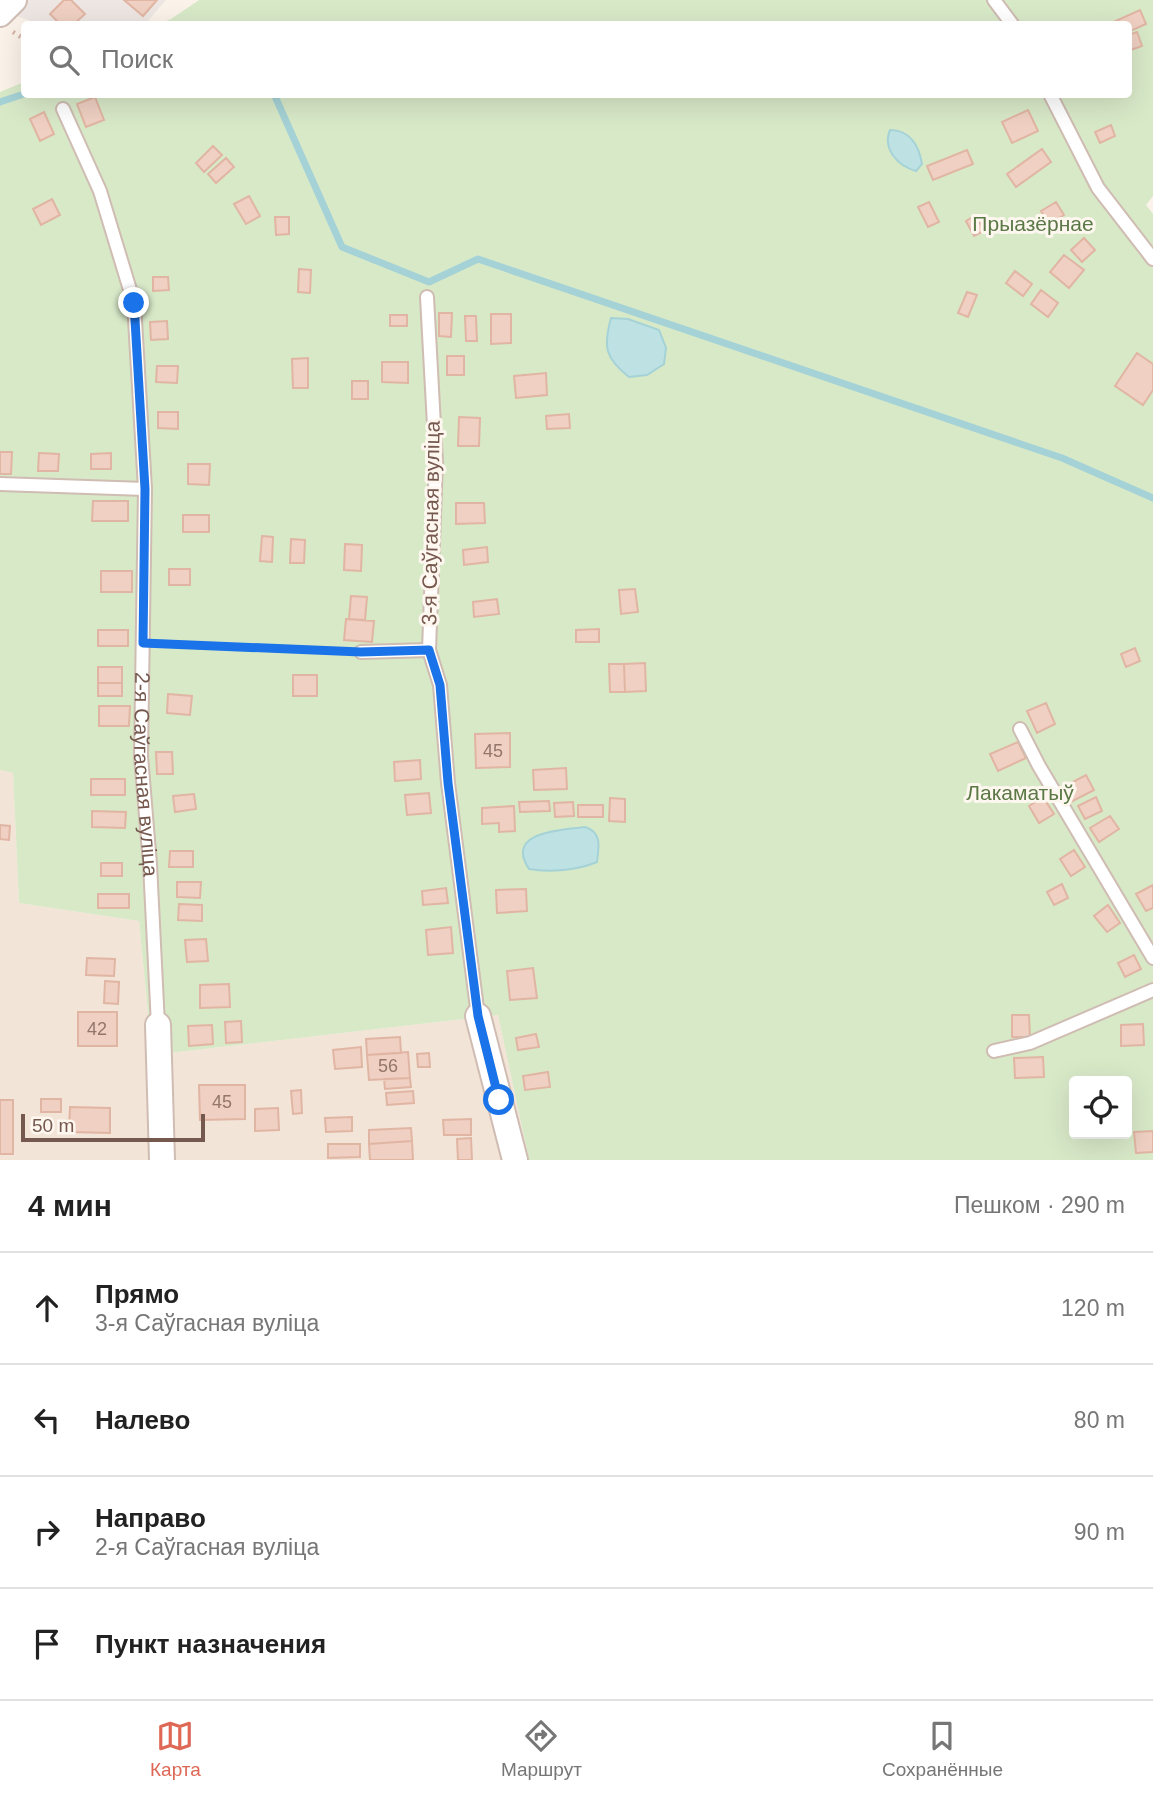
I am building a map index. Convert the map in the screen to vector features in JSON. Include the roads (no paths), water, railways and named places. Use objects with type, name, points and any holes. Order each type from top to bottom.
[{"type":"street","points":[[0,14],[14,0]]},
{"type":"street","name":"3-я Саўгасная вуліца","points":[[478,1016],[515,1160]]},
{"type":"street","name":"2-я Саўгасная вуліца","points":[[158,1025],[162,1160]]},
{"type":"lane","points":[[994,0],[1010,21]]},
{"type":"lane","points":[[1051,98],[1098,188],[1153,259]]},
{"type":"lane","name":"2-я Саўгасная вуліца","points":[[63,109],[100,191],[134,303],[145,489],[141,757],[150,864],[158,1025]]},
{"type":"lane","name":"3-я Саўгасная вуліца","points":[[427,297],[436,462],[429,650],[440,685],[448,783],[478,1016]]},
{"type":"lane","points":[[0,484],[145,489]]},
{"type":"lane","points":[[361,652],[429,650]]},
{"type":"lane","points":[[1020,729],[1039,766],[1153,958]]},
{"type":"lane","points":[[994,1051],[1030,1043],[1153,990]]},
{"type":"water","points":[[890,130],[903,133],[916,145],[922,164],[916,171],[909,169],[893,156],[888,144]]},
{"type":"water","points":[[611,318],[628,319],[659,330],[666,348],[664,364],[647,375],[629,377],[615,364],[608,351],[607,337]]},
{"type":"water","points":[[585,827],[597,836],[597,862],[563,870],[529,869],[523,856],[524,847],[530,840],[551,832]]},
{"type":"waterway","points":[[0,102],[21,95]]},
{"type":"waterway","points":[[276,98],[342,247],[429,282],[478,259],[1062,458],[1153,498]]},
{"type":"park label","name":"Прыазёрнае","points":[[1033,224]]},
{"type":"park label","name":"Лакаматыў","points":[[1020,793]]}]
